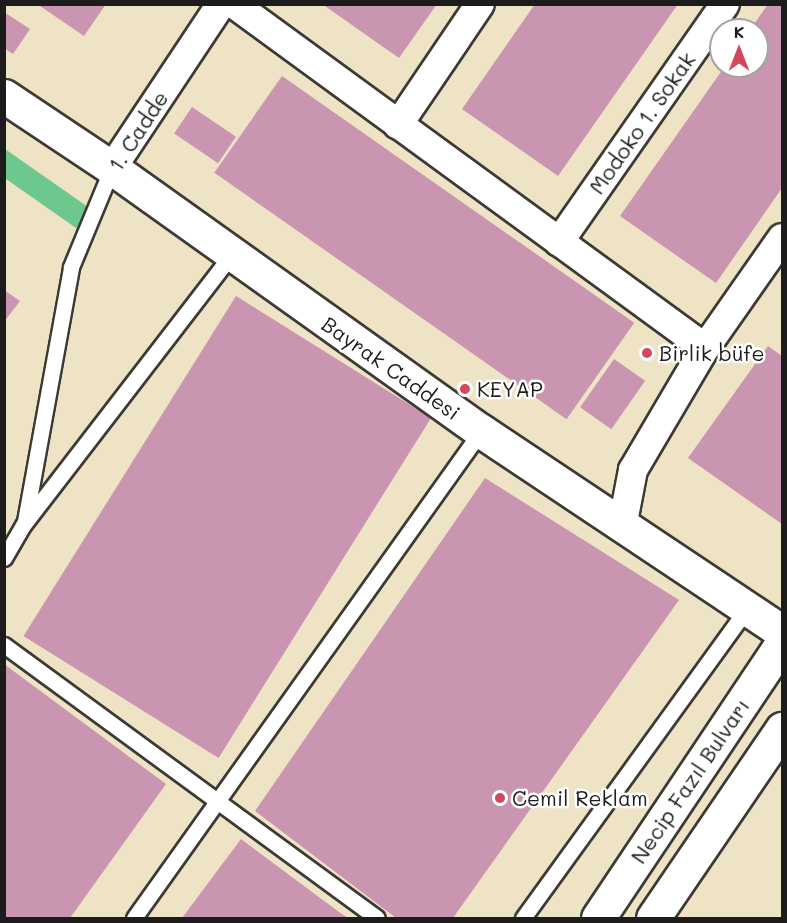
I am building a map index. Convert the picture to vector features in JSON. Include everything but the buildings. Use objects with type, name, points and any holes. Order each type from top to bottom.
[{"type":"main road","name":"Bayrak Caddesi","points":[[4,96],[112,168],[481,431],[622,522],[783,632]]},
{"type":"main road","name":"Necip Fazıl Bulvarı","points":[[598,918],[783,644]]},
{"type":"main road","points":[[653,918],[783,729]]},
{"type":"street","name":"1. Cadde","points":[[112,168],[221,4]]},
{"type":"street","points":[[234,4],[705,348]]},
{"type":"street","points":[[398,125],[480,4]]},
{"type":"street","name":"Modoko 1. Sokak","points":[[559,242],[725,4]]},
{"type":"street","points":[[622,522],[633,470],[705,348],[783,238]]},
{"type":"lane","name":"1. Cadde","points":[[24,524],[71,267],[112,168]]},
{"type":"lane","points":[[4,558],[24,524],[231,255]]},
{"type":"lane","points":[[134,918],[481,431]]},
{"type":"lane","points":[[523,918],[748,606]]},
{"type":"lane","points":[[4,645],[377,918]]},
{"type":"green space","points":[[5,149],[93,210],[79,230],[4,178]]},
{"type":"place","name":"Birlik büfe","points":[[647,353]]},
{"type":"place","name":"KEYAP","points":[[465,389]]},
{"type":"place","name":"Cemil Reklam","points":[[500,798]]}]
